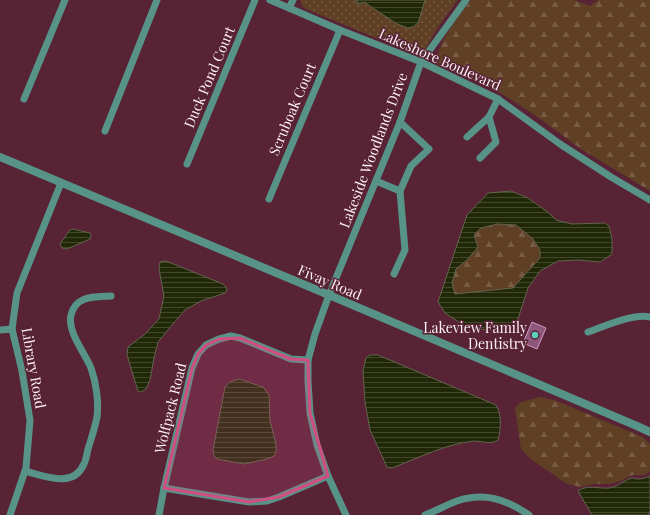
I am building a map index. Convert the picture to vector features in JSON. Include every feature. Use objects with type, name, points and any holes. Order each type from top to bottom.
[{"type":"street","points":[[24,99],[65,0]]},
{"type":"street","points":[[105,131],[157,0]]},
{"type":"street","name":"Duck Pond Court","points":[[187,164],[255,0]]},
{"type":"street","name":"Lakeshore Boulevard","points":[[270,0],[421,62],[498,99],[560,144],[650,200]]},
{"type":"street","points":[[289,8],[292,0]]},
{"type":"street","name":"Lakeside Woodlands Drive","points":[[346,515],[328,476],[317,445],[310,413],[308,360],[315,334],[329,295],[400,122],[421,62],[466,0]]},
{"type":"street","name":"Scruboak Court","points":[[269,199],[340,30]]},
{"type":"street","points":[[467,137],[489,117],[498,99]]},
{"type":"street","points":[[480,158],[496,142],[489,117]]},
{"type":"street","points":[[394,274],[405,250],[400,192],[411,166],[429,150],[400,122]]},
{"type":"street","name":"Fivay Road","points":[[0,157],[650,432]]},
{"type":"street","points":[[376,181],[400,192]]},
{"type":"street","name":"Library Road","points":[[10,515],[26,468],[30,420],[22,371],[12,329],[17,293],[61,183]]},
{"type":"street","points":[[24,471],[58,480],[70,479],[79,472],[85,464],[97,416],[97,392],[91,368],[70,325],[71,314],[77,303],[88,297],[111,296]]},
{"type":"street","points":[[588,332],[631,317],[650,317]]},
{"type":"street","points":[[0,330],[12,329]]},
{"type":"street","name":"Wolfpack Road","points":[[159,515],[192,368],[198,354],[206,345],[219,339],[231,336],[240,338],[291,359],[308,360]]},
{"type":"street","points":[[164,488],[249,502],[267,501],[280,497],[328,476]]},
{"type":"street","points":[[425,515],[457,501],[475,497],[497,498],[518,507],[529,515]]},
{"type":"highlighted area","points":[[240,338],[291,359],[308,360],[310,413],[328,476],[279,497],[249,502],[164,488],[192,368],[198,354],[206,345],[219,339]]},
{"type":"green space","points":[[301,0],[458,0],[435,33],[424,53],[419,56],[304,8]]},
{"type":"green space","points":[[471,0],[574,0],[590,6],[598,0],[650,0],[650,191],[581,149],[536,116],[493,88],[438,65],[436,60],[446,36]]},
{"type":"green space","points":[[497,224],[516,225],[533,239],[540,250],[540,258],[513,288],[455,295],[452,283],[456,269],[468,259],[473,236],[481,228]]},
{"type":"green space","points":[[540,397],[554,400],[643,437],[650,444],[650,471],[645,475],[632,475],[620,481],[609,484],[594,484],[580,487],[567,484],[532,460],[521,449],[515,408],[521,402]]},
{"type":"shaded area","points":[[357,0],[425,0],[418,23],[413,27],[408,28],[397,24],[364,2],[359,4],[357,3]]},
{"type":"shaded area","points":[[511,191],[528,198],[556,220],[572,224],[605,223],[609,226],[612,239],[612,254],[600,262],[579,260],[558,261],[540,271],[528,288],[518,319],[510,334],[465,326],[445,313],[438,302],[467,215],[488,193]],"holes":[[[497,224],[516,225],[533,239],[540,250],[540,258],[513,288],[455,294],[452,283],[456,269],[468,259],[478,247],[474,235],[481,228]]]},
{"type":"shaded area","points":[[73,229],[90,233],[90,239],[67,249],[62,248],[60,244],[70,230]]},
{"type":"shaded area","points":[[166,261],[223,284],[227,290],[225,293],[201,301],[185,310],[172,325],[158,342],[150,380],[146,389],[141,392],[138,391],[127,355],[128,347],[145,334],[159,319],[164,296],[159,269],[160,262]]},
{"type":"shaded area","points":[[370,355],[378,355],[496,405],[500,422],[498,440],[489,443],[474,441],[453,445],[392,468],[387,467],[370,430],[365,402],[363,371],[366,358]]},
{"type":"shaded area","points":[[239,379],[263,387],[269,395],[270,421],[276,444],[276,452],[274,456],[244,464],[217,459],[214,456],[213,450],[225,387],[230,382]]},
{"type":"shaded area","points":[[650,476],[650,511],[648,515],[592,515],[578,491],[589,487],[612,487],[632,478],[641,479]]},
{"type":"building","name":"Lakeview Family Dentistry","points":[[532,322],[546,328],[537,349],[523,343]]},
{"type":"place","name":"Lakeview Family Dentistry","points":[[535,335]]}]
